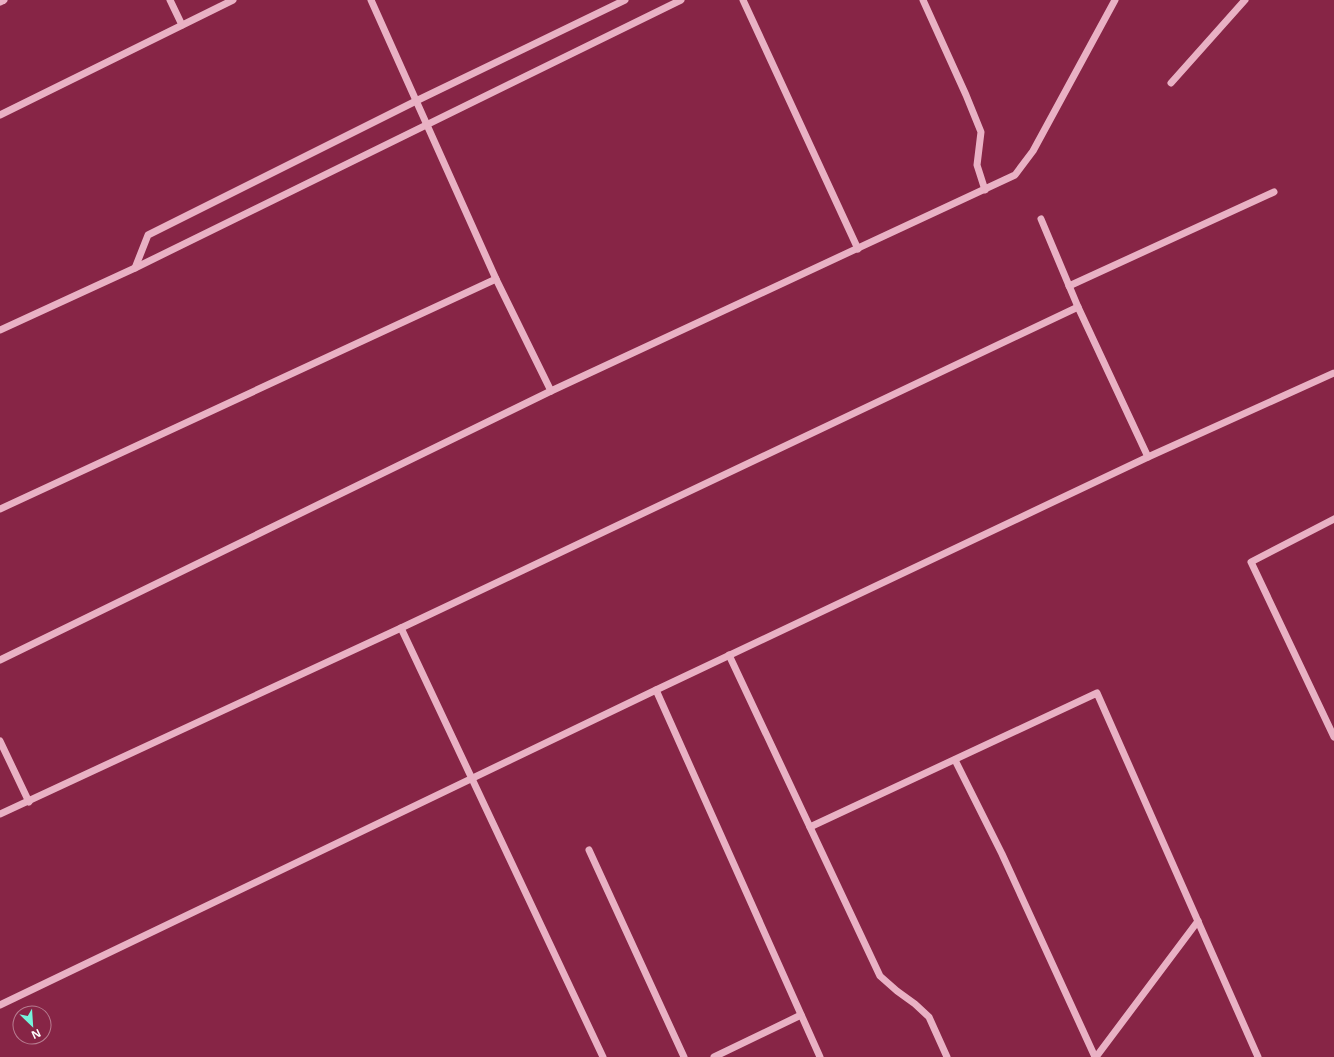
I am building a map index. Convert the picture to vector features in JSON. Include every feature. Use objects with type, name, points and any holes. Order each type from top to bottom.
[{"type":"street","points":[[0,2],[4,0]]},
{"type":"street","points":[[170,0],[182,25]]},
{"type":"street","points":[[0,115],[232,0]]},
{"type":"street","points":[[371,0],[496,278],[552,391]]},
{"type":"street","points":[[135,268],[148,235],[416,101],[625,0]]},
{"type":"street","points":[[0,330],[135,268],[681,0]]},
{"type":"street","points":[[743,0],[858,249]]},
{"type":"street","points":[[923,0],[966,95],[980,132],[977,164],[985,190]]},
{"type":"street","points":[[0,660],[552,391],[1015,175],[1033,150],[1115,0]]},
{"type":"street","points":[[1171,83],[1245,0]]},
{"type":"street","points":[[1069,286],[1274,192]]},
{"type":"street","points":[[1041,219],[1078,307],[1148,457]]},
{"type":"street","points":[[0,509],[496,278]]},
{"type":"street","points":[[0,814],[29,802],[401,628],[1078,307]]},
{"type":"street","points":[[0,1005],[729,655],[1148,457],[1334,373]]},
{"type":"street","points":[[1334,519],[1251,562],[1334,737]]},
{"type":"street","points":[[401,628],[603,1057]]},
{"type":"street","points":[[729,655],[880,976],[896,991],[915,1004],[929,1017],[947,1057]]},
{"type":"street","points":[[656,690],[820,1057]]},
{"type":"street","points":[[810,827],[1097,693],[1258,1057]]},
{"type":"street","points":[[0,741],[29,802]]},
{"type":"street","points":[[956,760],[1002,854],[1095,1057],[1198,921]]},
{"type":"street","points":[[588,850],[684,1057]]},
{"type":"street","points":[[714,1057],[802,1015]]}]
